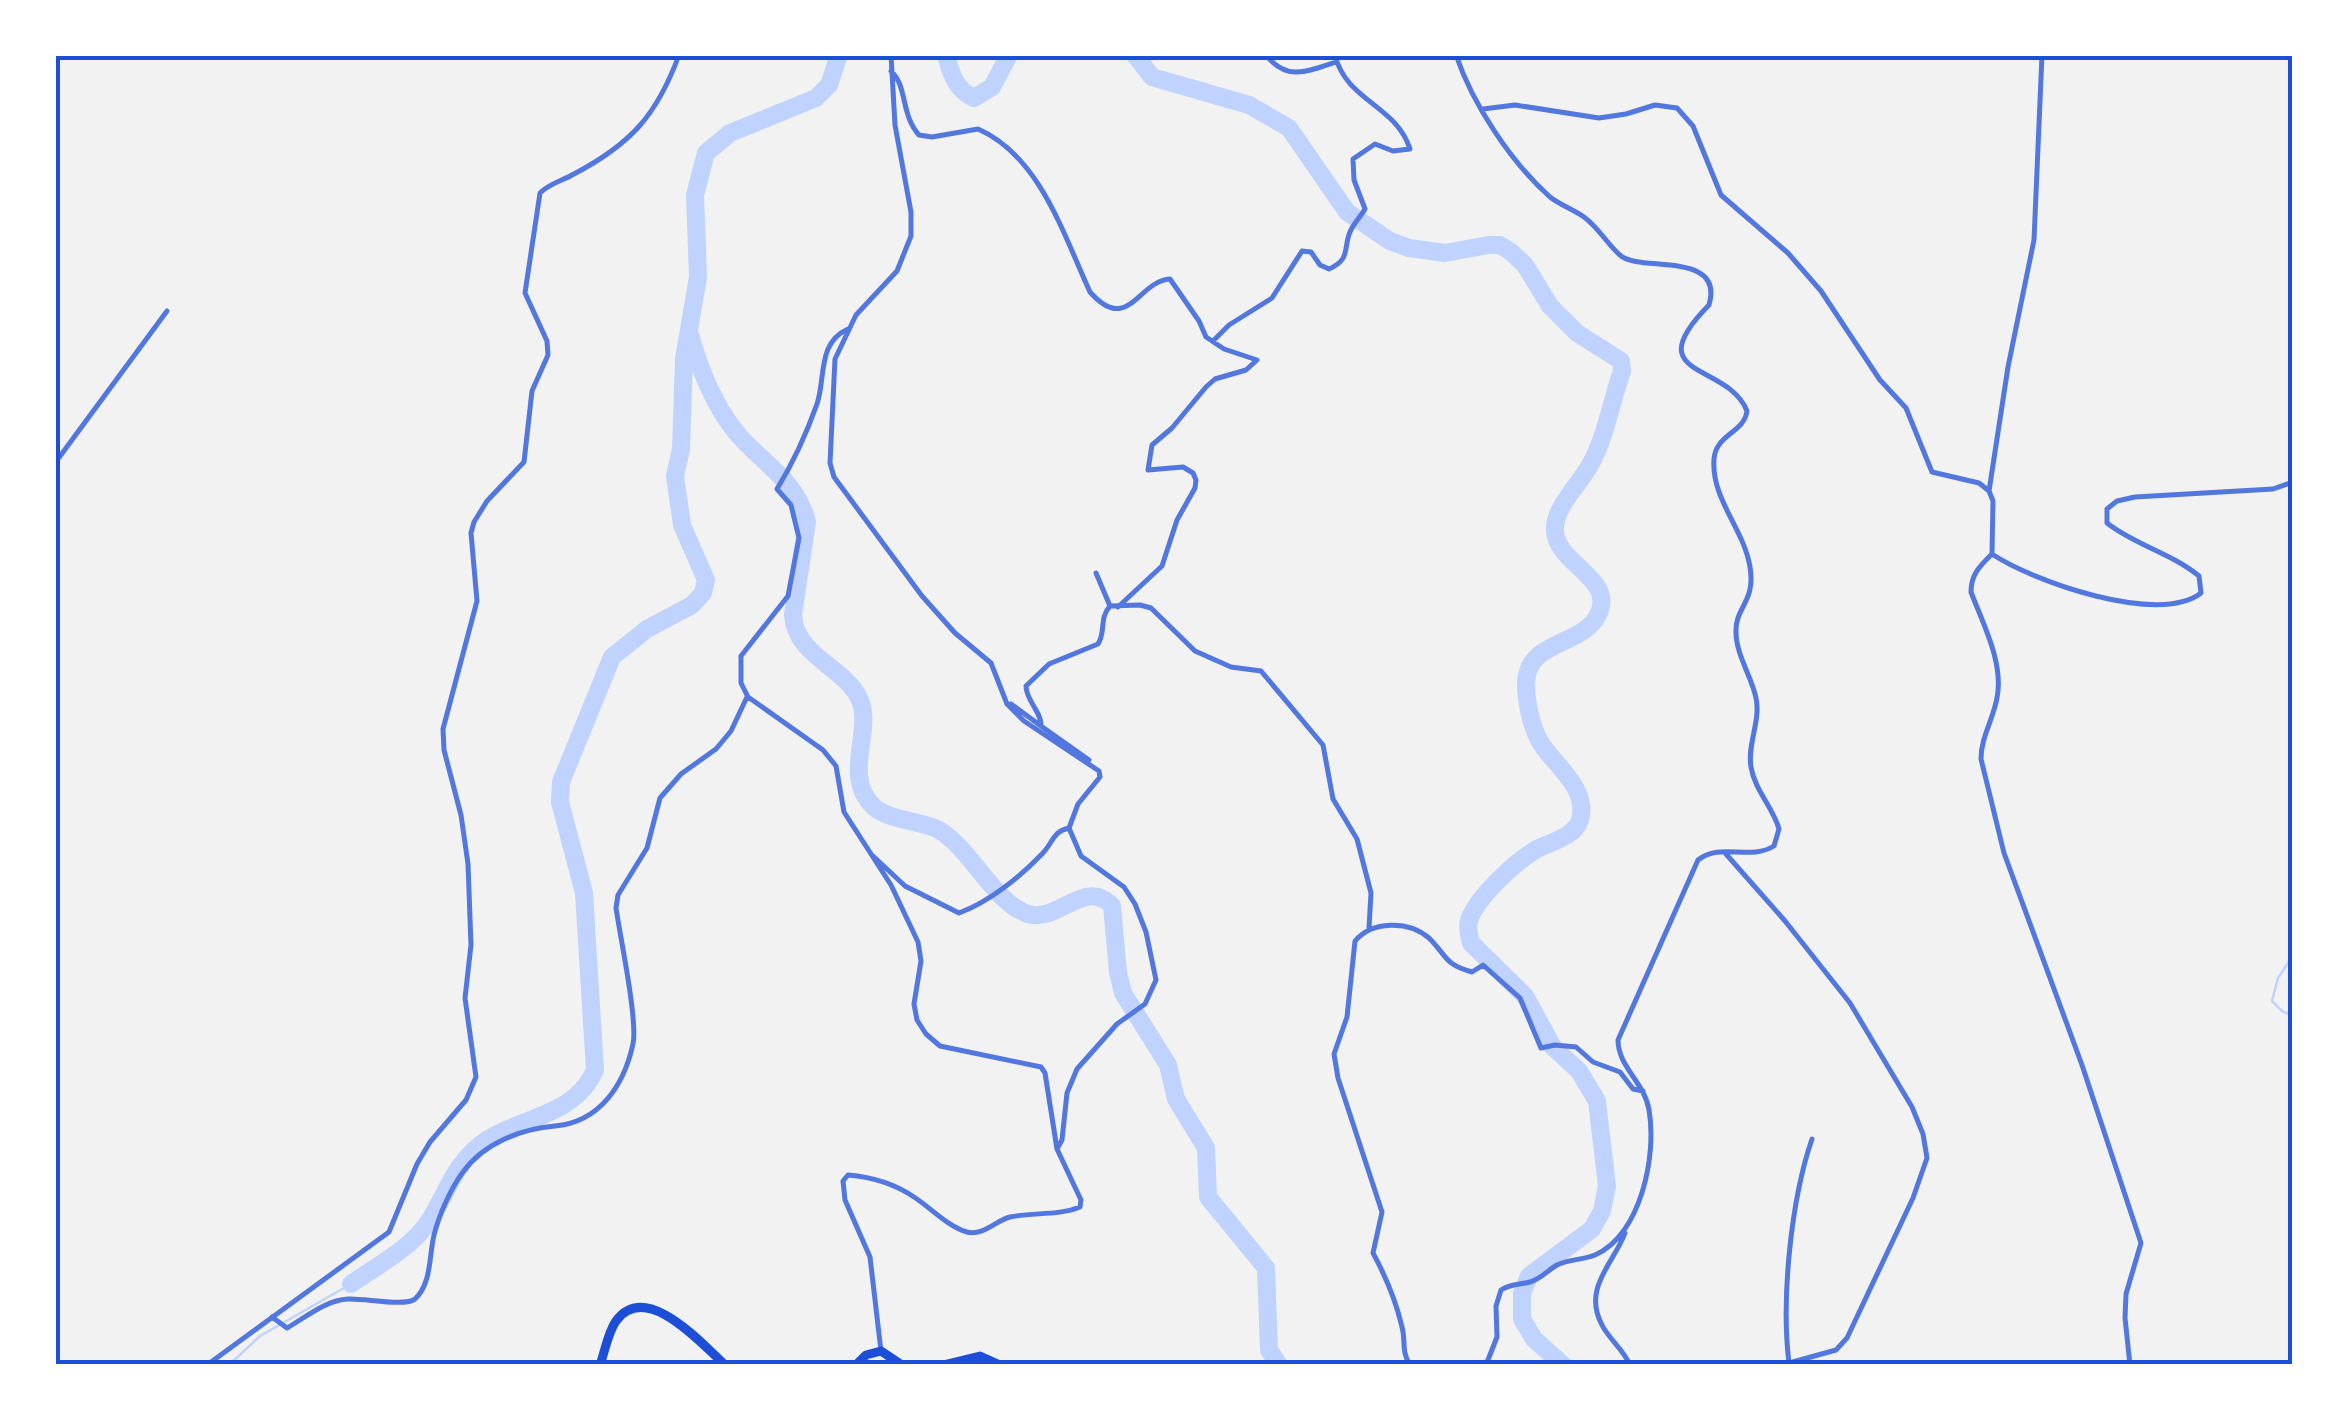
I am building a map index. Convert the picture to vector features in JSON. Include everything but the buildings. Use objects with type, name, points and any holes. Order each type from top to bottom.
[{"type":"main road","points":[[600,1365],[615,1322],[631,1307],[652,1306],[724,1365]]},
{"type":"main road","points":[[856,1365],[866,1355],[882,1351],[902,1365]]},
{"type":"main road","points":[[943,1365],[980,1356],[1000,1365]]},
{"type":"street","points":[[207,1365],[277,1322],[389,1232],[417,1164],[472,1090],[476,1066],[464,998],[471,945],[468,864],[461,815],[442,739],[477,602],[471,534],[479,511],[524,462],[532,391],[548,355],[547,341],[525,293],[540,193],[643,125],[660,102],[679,55]]},
{"type":"street","points":[[891,55],[895,125],[911,212],[911,236],[896,271],[848,328],[835,359],[829,445],[834,476],[922,596],[991,663],[1007,704],[1024,721],[1100,771],[1100,778],[1078,804],[1069,828],[1081,856],[1130,895],[1146,932],[1156,980],[1151,996],[1128,1014],[1077,1069],[1067,1093],[1062,1140],[1057,1149]]},
{"type":"street","points":[[1213,341],[1229,325],[1272,298],[1302,252],[1311,252],[1329,269],[1336,266],[1349,248],[1348,236],[1366,204],[1354,180],[1352,158],[1375,144],[1393,151],[1410,150],[1398,124],[1346,82],[1336,58],[1292,73],[1280,70],[1266,55]]},
{"type":"street","points":[[1456,55],[1483,108],[1531,178],[1554,200],[1582,215],[1621,256],[1637,263],[1676,264],[1693,269],[1710,291],[1709,305],[1690,324],[1681,341],[1681,351],[1694,369],[1734,391],[1747,411],[1741,425],[1716,447],[1714,461],[1720,492],[1746,548],[1750,566],[1750,598],[1739,616],[1736,632],[1756,697],[1750,758],[1753,778],[1779,829],[1774,846],[1764,852],[1706,854],[1692,868],[1618,1040],[1622,1062],[1643,1091],[1649,1107],[1650,1147],[1634,1219],[1594,1256],[1556,1266],[1531,1282],[1505,1286],[1498,1294],[1497,1338],[1486,1365]]},
{"type":"street","points":[[2042,55],[2034,240],[1989,490],[1992,554],[1971,580],[1998,676],[1997,698],[1981,746],[1981,759],[2004,853],[2082,1065],[2140,1243],[2126,1294],[2130,1365]]},
{"type":"street","points":[[891,70],[900,82],[906,117],[919,135],[932,138],[978,129],[1026,167],[1098,301],[1114,309],[1124,307],[1160,280],[1170,279],[1206,336],[1224,349],[1256,360],[1246,370],[1215,379],[1149,450],[1148,470],[1183,467],[1196,480],[1176,520],[1162,566],[1104,616],[1103,638],[1098,644],[1060,657],[1026,686],[1027,697],[1042,720],[1041,726]]},
{"type":"street","points":[[1483,108],[1515,104],[1599,118],[1655,105],[1677,108],[1693,126],[1721,196],[1788,252],[1820,291],[1880,380],[1906,408],[1932,472],[1979,483],[1989,490]]},
{"type":"street","points":[[55,463],[167,311]]},
{"type":"street","points":[[848,328],[829,347],[820,367],[823,382],[817,404],[777,488],[796,517],[799,538],[788,596],[741,656],[741,683],[748,696],[831,758],[844,812],[891,885],[918,942],[921,961],[914,1004],[926,1034],[940,1046],[1041,1067],[1045,1073],[1062,1167],[1081,1200],[1080,1207],[1067,1212],[1014,1216],[982,1232],[968,1232],[944,1220],[910,1194],[870,1177],[848,1175],[843,1181],[844,1200],[870,1257],[882,1351]]},
{"type":"street","points":[[1992,554],[2072,590],[2125,602],[2190,602],[2201,594],[2199,576],[2183,562],[2106,523],[2107,509],[2116,501],[2136,497],[2273,488],[2293,482]]},
{"type":"street","points":[[1096,573],[1114,607]]},
{"type":"street","points":[[1114,607],[1151,608],[1195,651],[1231,667],[1261,672],[1323,745],[1333,799],[1357,839],[1371,893],[1369,928]]},
{"type":"street","points":[[277,1322],[287,1328],[343,1299],[376,1298],[406,1304],[413,1300],[432,1264],[434,1235],[466,1168],[514,1134],[592,1115],[618,1087],[634,1035],[616,908],[618,895],[648,848],[660,798],[682,774],[716,749],[731,731],[748,696]]},
{"type":"street","points":[[1007,704],[1086,756],[1090,763]]},
{"type":"street","points":[[870,855],[906,886],[962,912],[1003,887],[1040,856],[1057,832],[1069,828]]},
{"type":"street","points":[[1724,852],[1850,1003],[1912,1107],[1927,1158],[1914,1198],[1843,1344],[1836,1350],[1789,1363],[1787,1285],[1800,1174],[1812,1139]]},
{"type":"street","points":[[1410,1365],[1403,1352],[1402,1326],[1390,1282],[1372,1254],[1382,1212],[1338,1078],[1334,1054],[1347,1018],[1354,941],[1369,928],[1389,926],[1420,932],[1456,968],[1472,972],[1484,964],[1520,998],[1541,1048],[1576,1046],[1593,1062],[1620,1072],[1633,1089],[1643,1091]]},
{"type":"street","points":[[1625,1230],[1602,1272],[1597,1310],[1600,1322],[1630,1365]]},
{"type":"waterway","points":[[351,1284],[404,1248],[422,1230],[457,1170],[481,1144],[574,1098],[595,1070],[584,893],[560,802],[561,782],[612,657],[647,629],[692,605],[703,593],[706,580],[682,525],[675,476],[681,449],[684,359],[698,277],[695,195],[706,153],[730,133],[816,98],[829,85],[839,55]]},
{"type":"waterway","points":[[946,55],[959,86],[974,98],[992,87],[1009,55]]},
{"type":"waterway","points":[[1135,55],[1152,77],[1249,105],[1289,128],[1347,212],[1390,241],[1445,253],[1500,245],[1525,265],[1550,306],[1577,333],[1621,361],[1622,371],[1600,443],[1558,514],[1555,531],[1565,553],[1599,590],[1599,613],[1581,632],[1536,658],[1526,683],[1534,729],[1575,787],[1580,798],[1580,820],[1568,835],[1537,849],[1498,880],[1480,901],[1468,926],[1471,943],[1525,996],[1553,1047],[1579,1071],[1597,1101],[1607,1186],[1602,1211],[1592,1229],[1529,1276],[1522,1293],[1522,1319],[1534,1339],[1563,1365]]},
{"type":"waterway","points":[[690,335],[707,383],[725,417],[785,481],[802,506],[807,522],[793,615],[810,650],[858,696],[863,722],[859,766],[864,795],[881,812],[939,830],[962,850],[1004,899],[1028,914],[1050,912],[1092,896],[1112,906],[1123,993],[1168,1065],[1176,1099],[1206,1148],[1208,1197],[1266,1268],[1269,1350],[1279,1365]]},
{"type":"waterway","points":[[2293,955],[2278,978],[2272,1001],[2293,1016]]},
{"type":"waterway","points":[[229,1365],[260,1336],[351,1284]]}]
